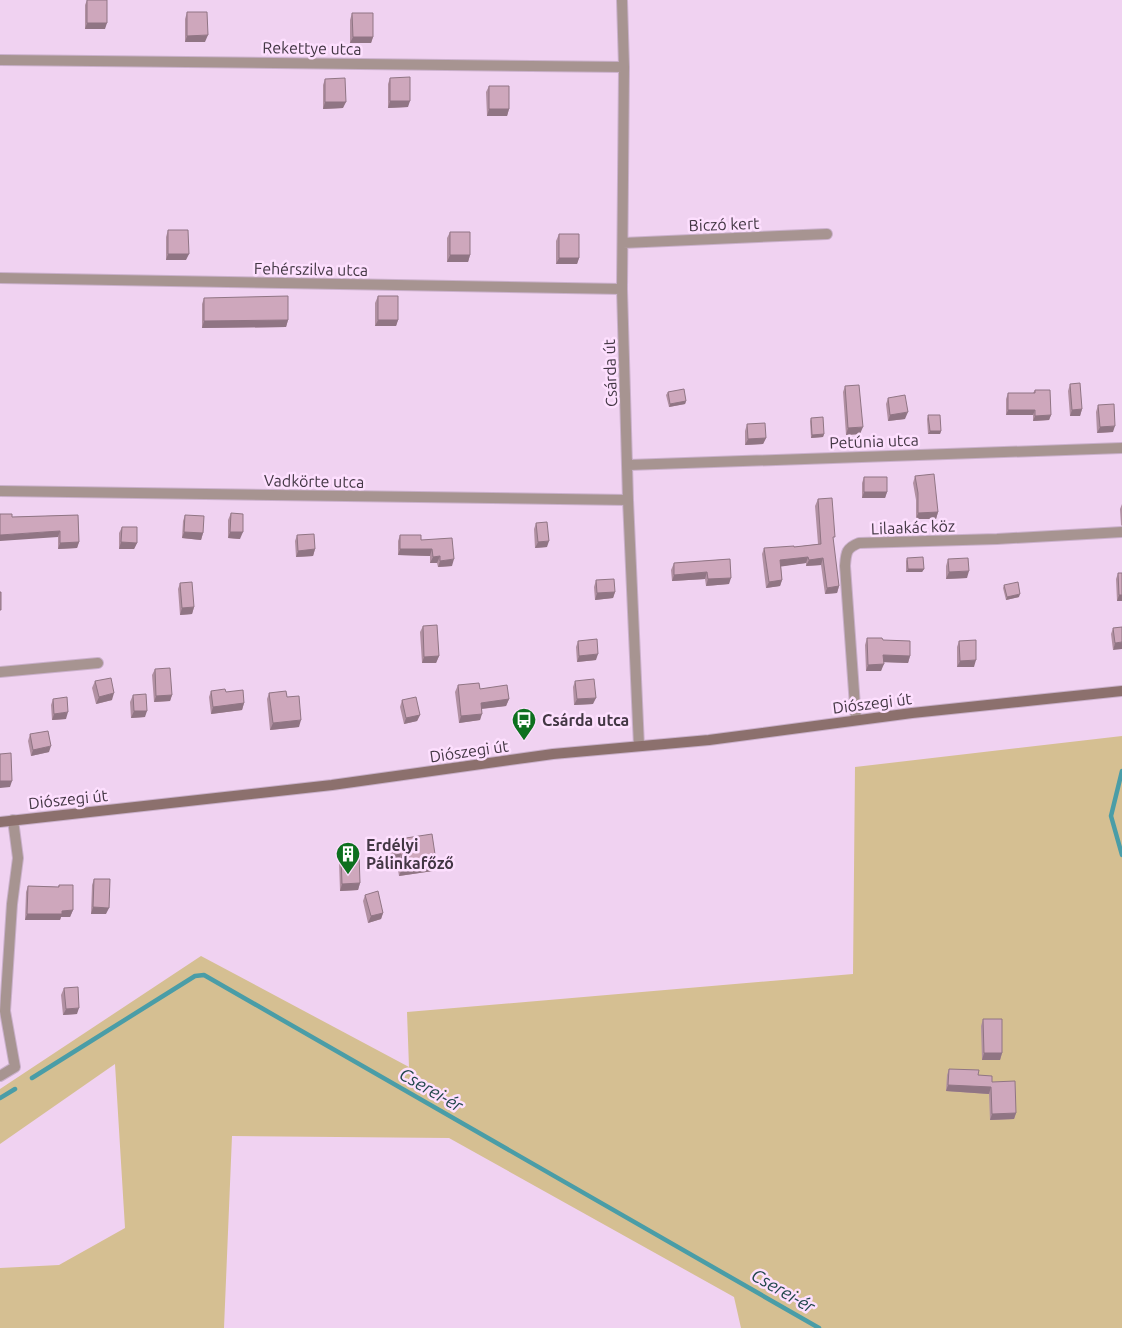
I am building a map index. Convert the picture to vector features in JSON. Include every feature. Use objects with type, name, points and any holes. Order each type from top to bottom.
[{"type":"main road","name":"Diószegi út","points":[[0,822],[332,785],[553,754],[709,740],[856,720],[1122,691]]},
{"type":"street","name":"Csárda út","points":[[622,0],[624,67],[622,289],[628,500],[639,746]]},
{"type":"street","name":"Rekettye utca","points":[[0,60],[624,67]]},
{"type":"street","name":"Biczó kert","points":[[623,243],[827,234]]},
{"type":"street","name":"Fehérszilva utca","points":[[0,278],[622,289]]},
{"type":"street","name":"Petúnia utca","points":[[628,465],[1122,448]]},
{"type":"street","name":"Vadkörte utca","points":[[0,492],[628,500]]},
{"type":"street","name":"Lilaakác köz","points":[[856,720],[845,566],[846,553],[851,546],[859,544],[1122,532]]},
{"type":"street","points":[[0,672],[98,663]]},
{"type":"street","points":[[0,1076],[15,1067],[5,1011],[12,904],[18,858],[13,820]]},
{"type":"shaded area","points":[[1122,736],[1122,1328],[741,1328],[734,1297],[449,1138],[232,1136],[224,1328],[0,1328],[0,1268],[59,1265],[125,1228],[115,1064],[0,1144],[0,1089],[201,956],[409,1067],[407,1012],[853,974],[855,767]]},
{"type":"building","points":[[87,0],[107,0],[107,23],[87,23]]},
{"type":"building","points":[[187,12],[207,12],[208,35],[187,36]]},
{"type":"building","points":[[352,13],[373,13],[373,37],[353,37]]},
{"type":"building","points":[[410,77],[410,101],[390,101],[390,78]]},
{"type":"building","points":[[345,78],[346,102],[325,102],[325,79]]},
{"type":"building","points":[[489,86],[509,86],[509,109],[489,109]]},
{"type":"building","points":[[168,230],[188,230],[189,254],[168,254]]},
{"type":"building","points":[[450,232],[470,232],[470,255],[450,255]]},
{"type":"building","points":[[559,234],[579,234],[579,258],[559,258]]},
{"type":"building","points":[[288,296],[288,320],[204,321],[204,298]]},
{"type":"building","points":[[378,296],[398,296],[398,320],[378,320]]},
{"type":"building","points":[[1080,383],[1082,409],[1072,410],[1070,384]]},
{"type":"building","points":[[859,385],[863,427],[848,428],[845,386]]},
{"type":"building","points":[[684,389],[686,401],[670,404],[668,392]]},
{"type":"building","points":[[1035,390],[1050,390],[1051,415],[1035,416],[1035,410],[1008,410],[1008,393],[1035,393]]},
{"type":"building","points":[[905,395],[908,412],[890,415],[888,398]]},
{"type":"building","points":[[1114,404],[1115,426],[1100,427],[1098,405]]},
{"type":"building","points":[[928,415],[940,415],[941,431],[930,431]]},
{"type":"building","points":[[823,417],[824,434],[812,435],[811,418]]},
{"type":"building","points":[[765,423],[766,438],[748,439],[747,424]]},
{"type":"building","points":[[934,474],[938,512],[918,513],[918,493],[915,476]]},
{"type":"building","points":[[864,477],[887,477],[887,492],[864,492]]},
{"type":"building","points":[[832,498],[835,537],[833,537],[839,586],[827,588],[823,558],[809,560],[808,557],[780,560],[782,580],[769,582],[764,548],[821,544],[818,499]]},
{"type":"building","points":[[231,513],[243,514],[243,532],[230,532]]},
{"type":"building","points":[[0,514],[12,514],[12,517],[78,515],[79,542],[60,543],[60,531],[0,535]]},
{"type":"building","points":[[185,515],[204,516],[203,533],[184,532]]},
{"type":"building","points":[[547,522],[549,541],[538,542],[536,523]]},
{"type":"building","points":[[122,527],[137,527],[137,543],[121,542]]},
{"type":"building","points":[[314,534],[315,549],[298,551],[297,535]]},
{"type":"building","points":[[400,535],[421,535],[421,540],[452,538],[454,559],[440,561],[440,556],[433,557],[432,549],[400,549]]},
{"type":"building","points":[[923,557],[924,569],[908,569],[907,558]]},
{"type":"building","points":[[968,558],[969,571],[949,572],[948,559]]},
{"type":"building","points":[[730,559],[731,578],[708,579],[707,572],[674,575],[674,563]]},
{"type":"building","points":[[1118,573],[1122,573],[1122,595],[1119,595]]},
{"type":"building","points":[[614,579],[615,592],[597,593],[596,580]]},
{"type":"building","points":[[192,582],[194,607],[182,608],[180,583]]},
{"type":"building","points":[[1018,582],[1020,594],[1007,597],[1004,585]]},
{"type":"building","points":[[1,592],[1,610],[0,610]]},
{"type":"building","points":[[437,625],[439,656],[424,657],[423,626]]},
{"type":"building","points":[[1122,627],[1122,642],[1115,643],[1113,628]]},
{"type":"building","points":[[867,638],[910,641],[910,656],[883,655],[884,664],[868,665]]},
{"type":"building","points":[[597,639],[598,654],[579,656],[578,641]]},
{"type":"building","points":[[976,640],[976,660],[960,661],[959,641]]},
{"type":"building","points":[[170,668],[172,695],[156,696],[155,669]]},
{"type":"building","points":[[111,678],[114,693],[99,697],[95,681]]},
{"type":"building","points":[[594,679],[596,698],[577,699],[575,681]]},
{"type":"building","points":[[479,683],[480,689],[507,685],[509,699],[481,703],[482,714],[461,716],[458,685]]},
{"type":"building","points":[[225,689],[226,692],[243,690],[244,703],[213,707],[211,691]]},
{"type":"building","points":[[286,691],[287,697],[299,696],[301,720],[273,723],[269,693]]},
{"type":"building","points":[[146,694],[147,711],[134,711],[133,695]]},
{"type":"building","points":[[67,697],[68,712],[54,714],[53,699]]},
{"type":"building","points":[[416,697],[420,715],[406,718],[402,700]]},
{"type":"building","points":[[48,731],[51,746],[33,750],[30,734]]},
{"type":"building","points":[[11,753],[12,781],[0,781],[0,754]]},
{"type":"building","points":[[432,834],[436,861],[403,866],[401,854],[395,855],[393,840]]},
{"type":"building","name":"Erdélyi Pálinkafőző","points":[[359,854],[360,883],[342,884],[341,855]]},
{"type":"building","points":[[94,879],[110,879],[109,908],[93,907]]},
{"type":"building","points":[[59,885],[73,885],[73,910],[62,911],[62,914],[27,914],[28,886],[59,887]]},
{"type":"building","points":[[378,891],[383,913],[371,916],[365,895]]},
{"type":"building","points":[[78,987],[79,1008],[66,1009],[64,988]]},
{"type":"building","points":[[983,1019],[1002,1019],[1002,1053],[984,1053]]},
{"type":"building","points":[[949,1069],[979,1070],[978,1075],[992,1076],[992,1082],[1015,1081],[1016,1113],[992,1114],[991,1087],[948,1085]]},
{"type":"waterway","points":[[1122,771],[1111,816],[1122,855]]},
{"type":"waterway","name":"Cserei-ér","points":[[32,1078],[195,976],[204,975],[819,1328]]},
{"type":"waterway","name":"Cserei-ér","points":[[0,1098],[15,1089]]},
{"type":"place","name":"Csárda utca","points":[[524,741]]},
{"type":"place","name":"Erdélyi Pálinkafőző","points":[[348,875]]}]
